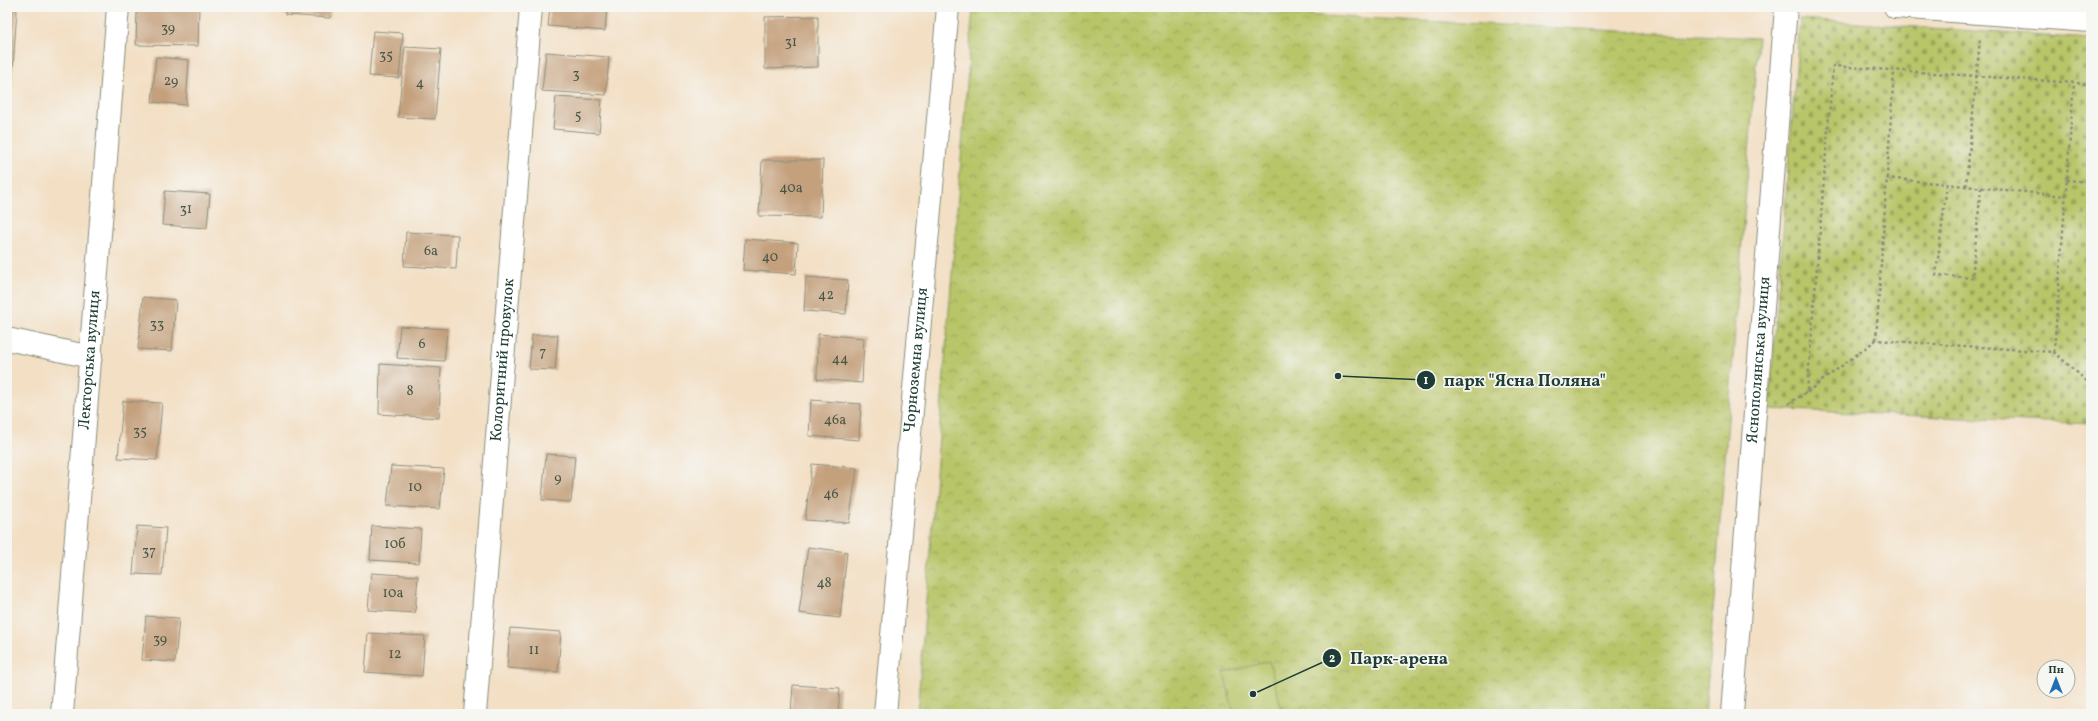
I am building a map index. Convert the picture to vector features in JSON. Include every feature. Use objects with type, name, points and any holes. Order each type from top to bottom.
[{"type":"street","name":"Лекторська вулиця","points":[[62,714],[118,7]]},
{"type":"street","name":"Колоритний провулок","points":[[476,714],[531,7]]},
{"type":"street","name":"Чорноземна вулиця","points":[[885,714],[948,7]]},
{"type":"street","name":"Яснополянська вулиця","points":[[1732,714],[1786,7]]},
{"type":"street","points":[[1895,7],[2091,21]]},
{"type":"street","points":[[7,339],[91,357]]},
{"type":"path","points":[[1966,186],[1980,38]]},
{"type":"path","points":[[1807,392],[1833,66],[2091,84]]},
{"type":"path","points":[[1876,340],[1894,71]]},
{"type":"path","points":[[2054,352],[2074,83]]},
{"type":"path","points":[[1886,178],[2065,196]]},
{"type":"path","points":[[2066,180],[2091,182]]},
{"type":"path","points":[[1947,184],[1936,275],[1972,278],[1981,188]]},
{"type":"path","points":[[1788,404],[1807,392],[1876,340],[2054,352],[2091,385]]},
{"type":"green space","points":[[973,7],[1147,7],[1758,38],[1705,714],[917,714]]},
{"type":"green space","points":[[1800,19],[2091,39],[2091,424],[1769,409]]},
{"type":"green space","points":[[1269,661],[1283,714],[1234,714],[1224,673]]},
{"type":"building","points":[[154,7],[199,7],[198,46],[136,45],[137,9],[154,11]]},
{"type":"building","points":[[285,7],[331,7],[330,18],[285,15]]},
{"type":"building","points":[[550,7],[607,7],[605,31],[548,26]]},
{"type":"building","points":[[7,9],[17,10],[8,137],[7,137]]},
{"type":"building","points":[[818,16],[818,67],[765,69],[765,17]]},
{"type":"building","points":[[373,31],[403,33],[399,78],[369,76]]},
{"type":"building","points":[[405,47],[441,49],[435,119],[398,117]]},
{"type":"building","points":[[546,52],[609,57],[606,95],[542,91]]},
{"type":"building","points":[[156,57],[189,60],[186,105],[152,102]]},
{"type":"building","points":[[556,97],[602,100],[599,133],[553,129]]},
{"type":"building","points":[[762,160],[823,160],[821,217],[759,216]]},
{"type":"building","points":[[165,191],[210,194],[207,228],[162,225]]},
{"type":"building","points":[[406,232],[458,235],[456,269],[404,266]]},
{"type":"building","points":[[745,239],[798,243],[796,274],[743,270]]},
{"type":"building","points":[[806,277],[848,280],[846,314],[804,311]]},
{"type":"building","points":[[143,297],[176,300],[172,351],[138,349]]},
{"type":"building","points":[[400,326],[447,329],[444,361],[397,358]]},
{"type":"building","points":[[818,334],[864,338],[862,383],[817,379]]},
{"type":"building","points":[[532,335],[558,335],[555,370],[529,369]]},
{"type":"building","points":[[380,364],[441,368],[439,418],[379,414]]},
{"type":"building","points":[[811,400],[861,404],[859,440],[809,436]]},
{"type":"building","points":[[123,401],[162,403],[157,460],[118,458]]},
{"type":"building","points":[[546,454],[575,456],[571,502],[542,500]]},
{"type":"building","points":[[812,464],[857,468],[849,523],[805,520]]},
{"type":"building","points":[[391,466],[444,469],[440,509],[387,506]]},
{"type":"building","points":[[137,526],[166,528],[162,575],[133,574]]},
{"type":"building","points":[[372,526],[421,529],[419,563],[370,560]]},
{"type":"building","points":[[808,547],[847,552],[840,618],[799,613]]},
{"type":"building","points":[[371,573],[418,576],[415,613],[368,610]]},
{"type":"building","points":[[146,616],[179,618],[175,662],[142,660]]},
{"type":"building","points":[[7,622],[10,623],[8,652],[7,652]]},
{"type":"building","points":[[510,628],[561,632],[558,672],[507,668]]},
{"type":"building","points":[[368,633],[425,636],[422,676],[365,672]]},
{"type":"building","points":[[793,685],[840,688],[838,714],[791,714]]},
{"type":"place","name":"парк \"Ясна Поляна\"","points":[[1338,376]]},
{"type":"place","name":"Парк-арена","points":[[1253,694]]}]
